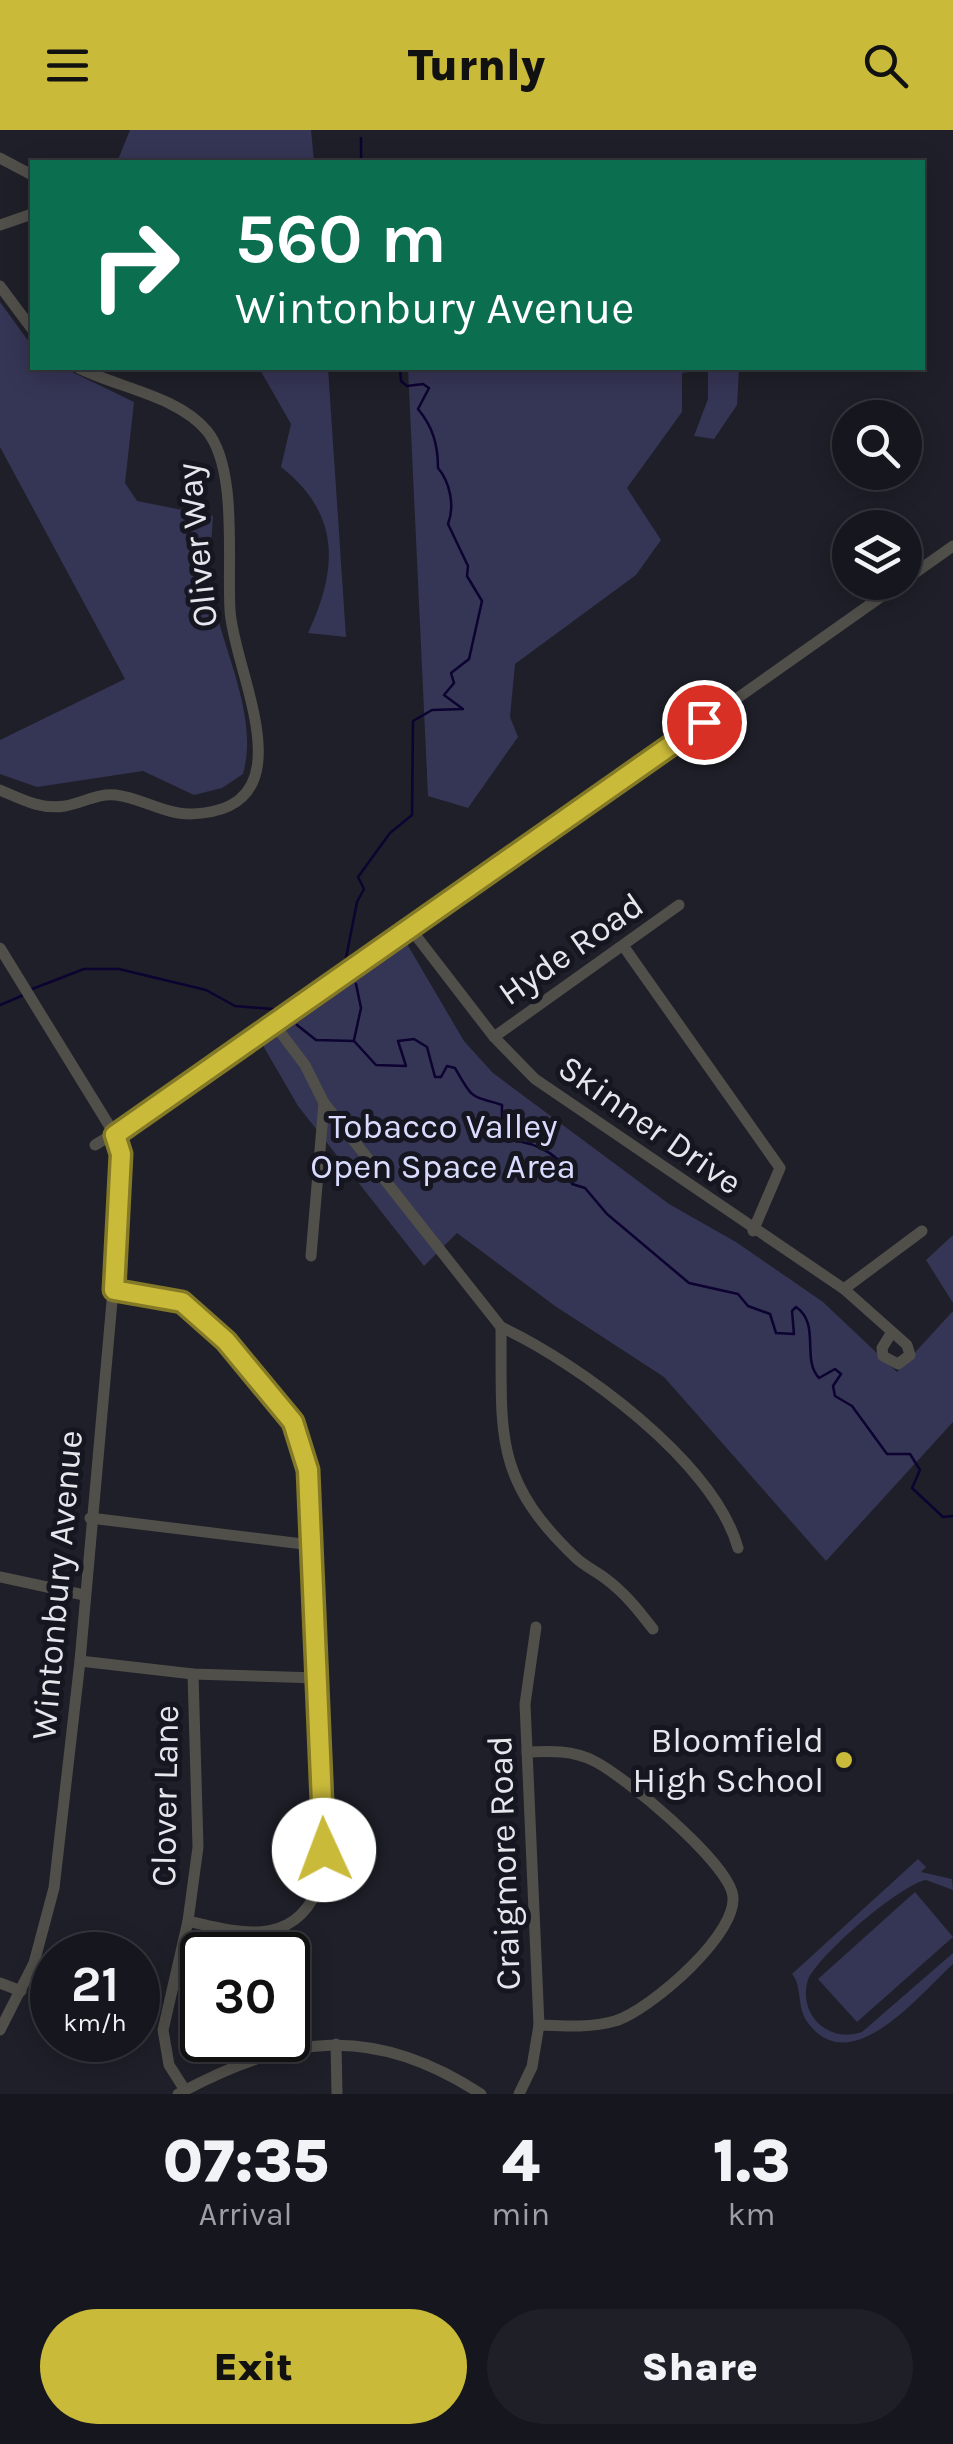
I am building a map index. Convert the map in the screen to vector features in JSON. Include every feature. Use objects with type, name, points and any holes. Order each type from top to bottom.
[{"type":"street","points":[[0,158],[30,174]]},
{"type":"street","points":[[0,225],[30,215]]},
{"type":"street","points":[[0,286],[30,327]]},
{"type":"street","name":"Oliver Way","points":[[0,790],[34,805],[64,806],[102,795],[119,796],[171,812],[217,811],[246,788],[257,768],[261,743],[250,688],[232,634],[227,503],[218,449],[189,415],[84,370]]},
{"type":"street","points":[[922,568],[953,546]]},
{"type":"street","points":[[95,1145],[115,1135],[877,600]]},
{"type":"street","name":"Oliver Way","points":[[0,798],[16,797]]},
{"type":"street","name":"Hyde Road","points":[[494,1037],[679,905]]},
{"type":"street","name":"Skinner Drive","points":[[410,928],[494,1037],[535,1079],[753,1231],[844,1289],[892,1332]]},
{"type":"street","points":[[624,947],[780,1168],[753,1231]]},
{"type":"street","points":[[0,948],[115,1135]]},
{"type":"street","points":[[274,1024],[305,1065],[324,1102],[502,1327],[528,1340],[656,1432],[731,1524],[738,1548]]},
{"type":"street","points":[[312,1256],[324,1102]]},
{"type":"street","name":"Wintonbury Avenue","points":[[0,2030],[44,1936],[54,1888],[80,1661],[90,1518],[114,1290],[121,1154],[115,1135]]},
{"type":"street","points":[[844,1289],[922,1231]]},
{"type":"street","points":[[114,1290],[182,1302],[264,1383],[293,1422],[308,1470],[325,1862],[318,1892],[291,1922],[265,1933],[239,1933],[188,1920]]},
{"type":"street","points":[[502,1327],[502,1444],[512,1474],[534,1510],[576,1559],[619,1590],[654,1629]]},
{"type":"street","points":[[90,1518],[311,1545]]},
{"type":"street","points":[[0,1578],[84,1595]]},
{"type":"street","name":"Craigmore Road","points":[[519,2094],[532,2067],[538,2025],[525,1704],[536,1627]]},
{"type":"street","points":[[80,1661],[193,1674],[317,1678]]},
{"type":"street","name":"Clover Lane","points":[[182,2092],[169,2065],[163,2030],[188,1920],[198,1847],[193,1674]]},
{"type":"street","points":[[527,1752],[560,1750],[594,1760],[703,1850],[732,1890],[734,1909],[716,1938],[637,2012],[613,2022],[538,2025]]},
{"type":"street","points":[[0,1983],[21,1990]]},
{"type":"street","points":[[182,2092],[270,2052],[336,2044],[409,2056],[480,2094]]},
{"type":"street","points":[[336,2044],[337,2094]]},
{"type":"green space","points":[[130,130],[311,130],[314,160],[118,160]]},
{"type":"green space","points":[[0,302],[30,343],[30,370],[68,370],[134,402],[125,483],[137,501],[213,516],[211,586],[242,703],[247,751],[243,774],[222,788],[194,795],[143,771],[37,787],[0,774],[0,740],[125,679],[0,447]]},
{"type":"green space","points":[[260,370],[328,370],[346,637],[308,633],[325,587],[328,544],[315,504],[281,467],[291,424]]},
{"type":"green space","points":[[408,370],[702,370],[682,373],[682,412],[627,488],[661,540],[636,575],[515,664],[510,717],[518,737],[468,808],[428,796]]},
{"type":"green space","points":[[708,370],[739,370],[737,405],[714,439],[694,436],[708,399]]},
{"type":"green space","name":"Tobacco Valley Open Space Area","points":[[400,932],[464,1041],[493,1073],[669,1204],[736,1242],[823,1302],[897,1372],[953,1311],[953,1422],[826,1561],[664,1377],[555,1306],[457,1233],[424,1266],[298,1106],[254,1030]]},
{"type":"green space","points":[[953,1235],[953,1303],[926,1260]]},
{"type":"green space","points":[[918,1859],[926,1867],[921,1872],[952,1879],[953,1890],[926,1880],[914,1884],[861,1922],[808,1980],[809,2009],[814,2019],[828,2030],[844,2035],[862,2032],[953,1953],[953,1964],[904,2011],[864,2038],[844,2042],[825,2038],[804,2017],[792,1974]]},
{"type":"green space","points":[[915,1892],[953,1937],[857,2022],[818,1979]]},
{"type":"waterway","points":[[361,138],[361,160]]},
{"type":"waterway","points":[[346,958],[357,902],[364,889],[358,877],[390,833],[412,815],[413,721],[432,710],[463,709],[444,695],[454,683],[451,673],[469,659],[482,601],[467,576],[468,566],[448,524],[448,487],[438,468],[431,430],[418,409],[429,388],[423,384],[407,386],[401,381],[400,370]]},
{"type":"waterway","points":[[32,989],[84,969],[119,969],[206,990],[235,1006],[273,1009]]},
{"type":"waterway","points":[[354,1040],[361,1008],[356,984]]},
{"type":"waterway","points":[[0,1005],[26,994]]},
{"type":"waterway","points":[[297,1025],[316,1040],[354,1041],[376,1065],[406,1066],[398,1041],[414,1039],[427,1047],[435,1077],[441,1077],[447,1066],[455,1068],[473,1095],[502,1105],[502,1131],[510,1140],[531,1144],[557,1159],[572,1184],[585,1188],[607,1214],[689,1283],[738,1294],[748,1306],[770,1314],[776,1333],[794,1334],[792,1311],[796,1307],[808,1323],[811,1361],[819,1378],[835,1369],[841,1374],[833,1386],[835,1396],[852,1406],[887,1454],[910,1454],[920,1470],[912,1488],[943,1517],[953,1516]]},
{"type":"place","name":"Bloomfield High School","points":[[844,1760]]},
{"type":"route","points":[[324,1850],[308,1470],[293,1422],[226,1341],[182,1302],[114,1290],[121,1154],[115,1135],[704,722]]}]
